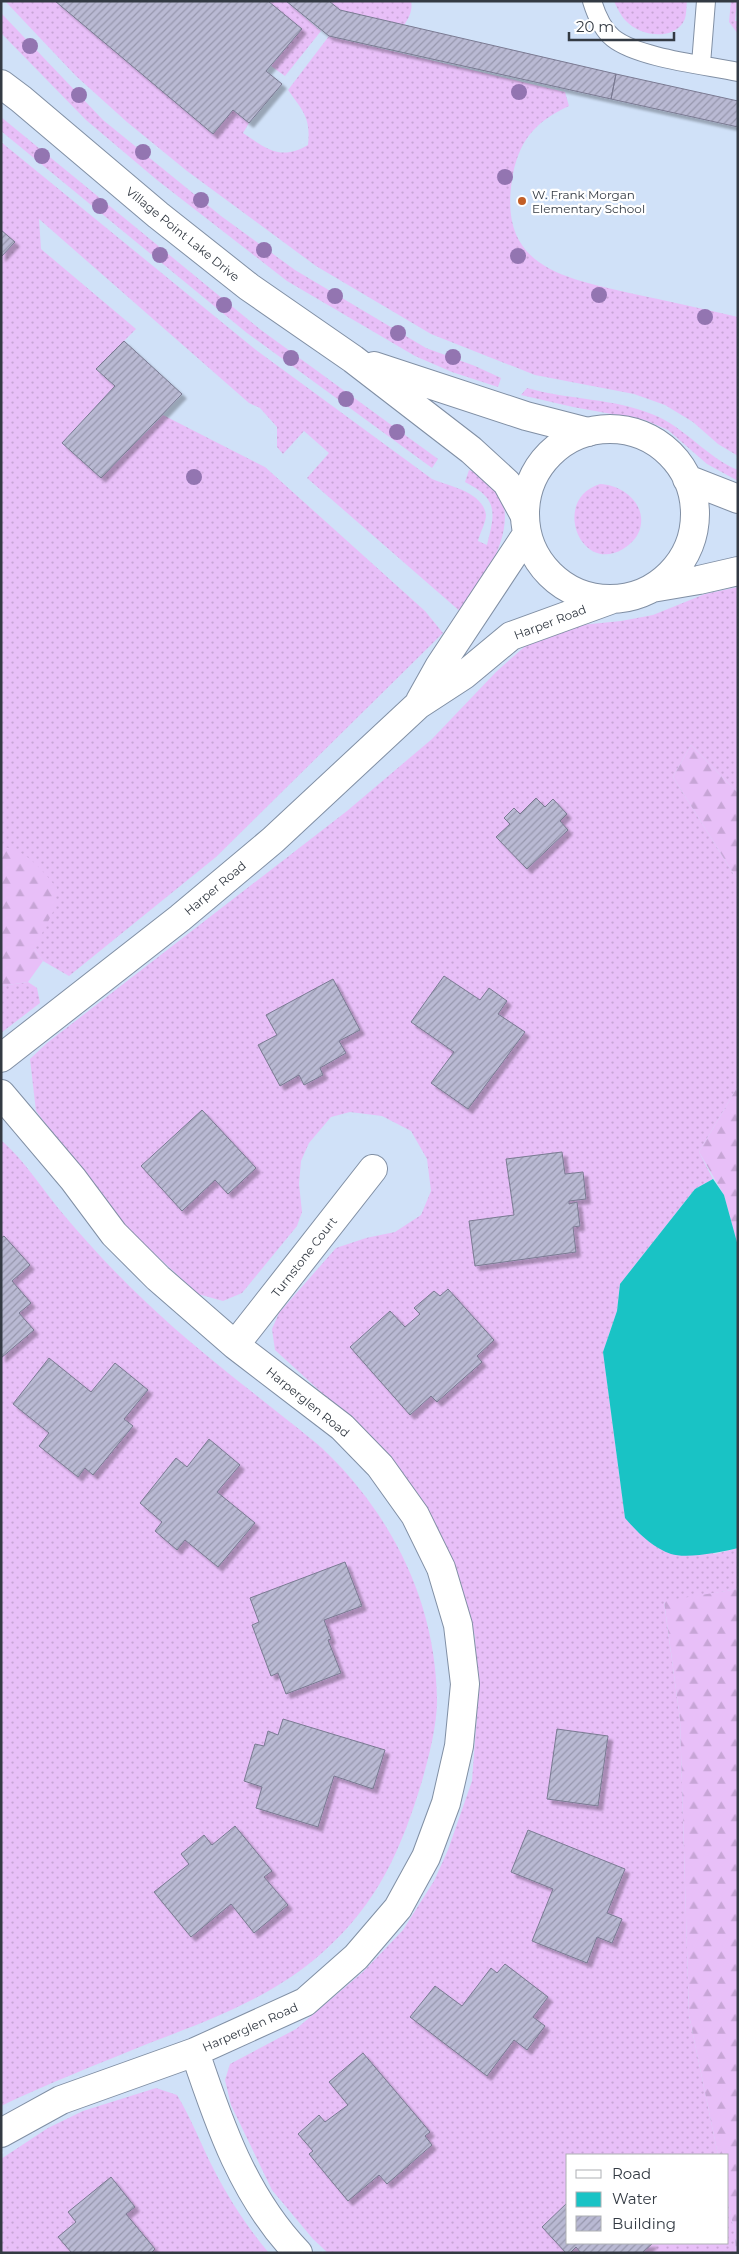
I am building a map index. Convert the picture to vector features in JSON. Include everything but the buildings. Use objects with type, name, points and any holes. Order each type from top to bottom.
[{"type":"street","name":"Village Point Lake Drive","points":[[1,66],[11,92],[158,215],[249,286],[353,359],[471,450],[507,483],[526,525]]},
{"type":"street","name":"Village Point Lake Drive","points":[[353,359],[526,416],[588,432]]},
{"type":"street","points":[[652,588],[672,572],[686,552],[694,528],[694,503],[688,479],[675,459],[657,443],[635,432],[612,428],[588,432],[570,439],[549,455],[535,472],[527,493],[526,525],[536,556],[556,579],[568,588],[590,597],[613,599],[633,596],[652,588],[738,571]]},
{"type":"street","points":[[688,479],[738,499]]},
{"type":"street","name":"Harper Road","points":[[418,705],[439,667],[526,525]]},
{"type":"street","name":"Harper Road","points":[[1,1058],[180,918],[273,840],[418,705],[464,675],[511,636],[613,599]]},
{"type":"street","name":"Harperglen Road","points":[[1,1094],[73,1179],[114,1234],[158,1278],[235,1345],[342,1427],[380,1466],[415,1515],[444,1576],[458,1625],[465,1684],[460,1746],[446,1803],[426,1857],[398,1908],[356,1957],[305,2002],[195,2052],[61,2100],[1,2134]]},
{"type":"street","name":"Turnstone Court","points":[[235,1345],[373,1169]]},
{"type":"street","points":[[195,2052],[215,2113],[247,2185],[278,2233],[298,2253]]},
{"type":"lane","points":[[592,1],[602,24],[612,37],[627,46],[644,54],[738,72]]},
{"type":"lane","points":[[701,64],[706,1]]},
{"type":"green space","points":[[5,1],[55,1],[213,133],[233,110],[249,123],[243,133],[274,151],[290,152],[308,145],[309,136],[305,115],[288,90],[329,36],[565,92],[569,106],[537,126],[523,144],[519,155],[512,180],[510,210],[516,233],[527,251],[542,264],[562,274],[584,282],[738,317],[738,456],[718,444],[693,422],[665,405],[634,394],[535,375],[431,334],[316,266],[187,171],[127,122],[76,76]]},
{"type":"green space","points":[[268,1],[286,1],[321,31],[285,76],[271,66],[301,29]]},
{"type":"green space","points":[[329,1],[411,1],[411,11],[404,25],[340,10]]},
{"type":"green space","points":[[614,1],[687,1],[686,16],[684,22],[670,33],[646,33],[638,30],[626,21]]},
{"type":"green space","points":[[731,1],[737,1],[735,21],[738,21],[738,34],[729,22]]},
{"type":"green space","points":[[1,13],[103,120],[221,216],[295,270],[426,348],[501,378],[498,387],[452,372],[415,356],[287,281],[157,180],[86,120],[1,33]]},
{"type":"green space","points":[[1,117],[261,330],[438,459],[432,468],[247,333],[1,131]]},
{"type":"green space","points":[[1,142],[256,350],[432,479],[472,495],[484,507],[486,515],[478,541],[487,545],[493,515],[489,501],[484,495],[465,482],[469,470],[490,482],[501,498],[505,516],[502,536],[495,557],[485,577],[462,613],[307,478],[329,453],[304,431],[283,454],[277,447],[277,427],[260,408],[249,403],[39,219],[41,249],[136,329],[96,369],[115,386],[62,443],[101,478],[163,415],[265,467],[425,611],[443,633],[216,857],[69,976],[43,961],[34,949],[1,875]]},
{"type":"green space","points":[[527,388],[623,405],[654,415],[676,427],[716,458],[738,470],[738,481],[707,464],[668,430],[645,420],[521,395]]},
{"type":"green space","points":[[600,484],[609,485],[625,492],[636,504],[641,520],[639,532],[631,543],[623,549],[608,554],[594,552],[584,544],[577,532],[574,518],[577,504],[585,492]]},
{"type":"green space","points":[[738,587],[738,793],[691,745],[673,777],[738,881],[738,1086],[699,1152],[713,1179],[695,1189],[620,1284],[617,1311],[603,1352],[625,1518],[715,1554],[738,1548],[738,1589],[664,1602],[680,1719],[689,2015],[718,2154],[566,2154],[566,2244],[729,2244],[729,2206],[735,2235],[736,2253],[328,2253],[313,2239],[272,2190],[231,2105],[225,2080],[230,2064],[296,2029],[363,1972],[403,1930],[434,1881],[448,1850],[472,1781],[477,1715],[475,1636],[449,1559],[419,1495],[378,1444],[275,1350],[272,1329],[279,1313],[336,1248],[366,1238],[395,1232],[421,1215],[431,1191],[427,1159],[411,1131],[382,1116],[350,1112],[331,1117],[309,1143],[301,1161],[299,1184],[302,1212],[297,1226],[242,1293],[223,1301],[198,1294],[117,1219],[36,1111],[30,1059],[47,1043],[347,811],[432,739],[496,672],[531,641],[571,626],[621,621],[653,615],[705,594]]},
{"type":"green space","points":[[691,745],[738,793],[738,881],[673,777]]},
{"type":"green space","points":[[1,847],[18,851],[33,861],[57,888],[54,910],[34,949],[43,961],[28,982],[1,986]]},
{"type":"green space","points":[[28,982],[37,988],[40,1003],[1,1033],[1,986]]},
{"type":"green space","points":[[738,1086],[738,1246],[724,1195],[699,1152]]},
{"type":"green space","points":[[1,1140],[26,1166],[83,1238],[115,1272],[164,1319],[328,1454],[373,1507],[392,1536],[420,1598],[429,1631],[435,1665],[437,1710],[425,1771],[396,1853],[373,1895],[359,1914],[323,1952],[283,1982],[240,2006],[37,2089],[1,2106]]},
{"type":"green space","points":[[738,1589],[738,2253],[736,2253],[735,2235],[729,2206],[729,2154],[718,2154],[689,2015],[680,1719],[664,1601]]},
{"type":"green space","points":[[156,2088],[177,2095],[225,2191],[269,2253],[1,2253],[1,2159],[48,2128],[83,2111]]},
{"type":"water","points":[[713,1179],[724,1195],[738,1246],[738,1548],[686,1556],[671,1554],[652,1544],[625,1518],[603,1352],[617,1311],[620,1284],[695,1189]]},
{"type":"place","name":"W. Frank Morgan Elementary School","points":[[522,201]]}]
